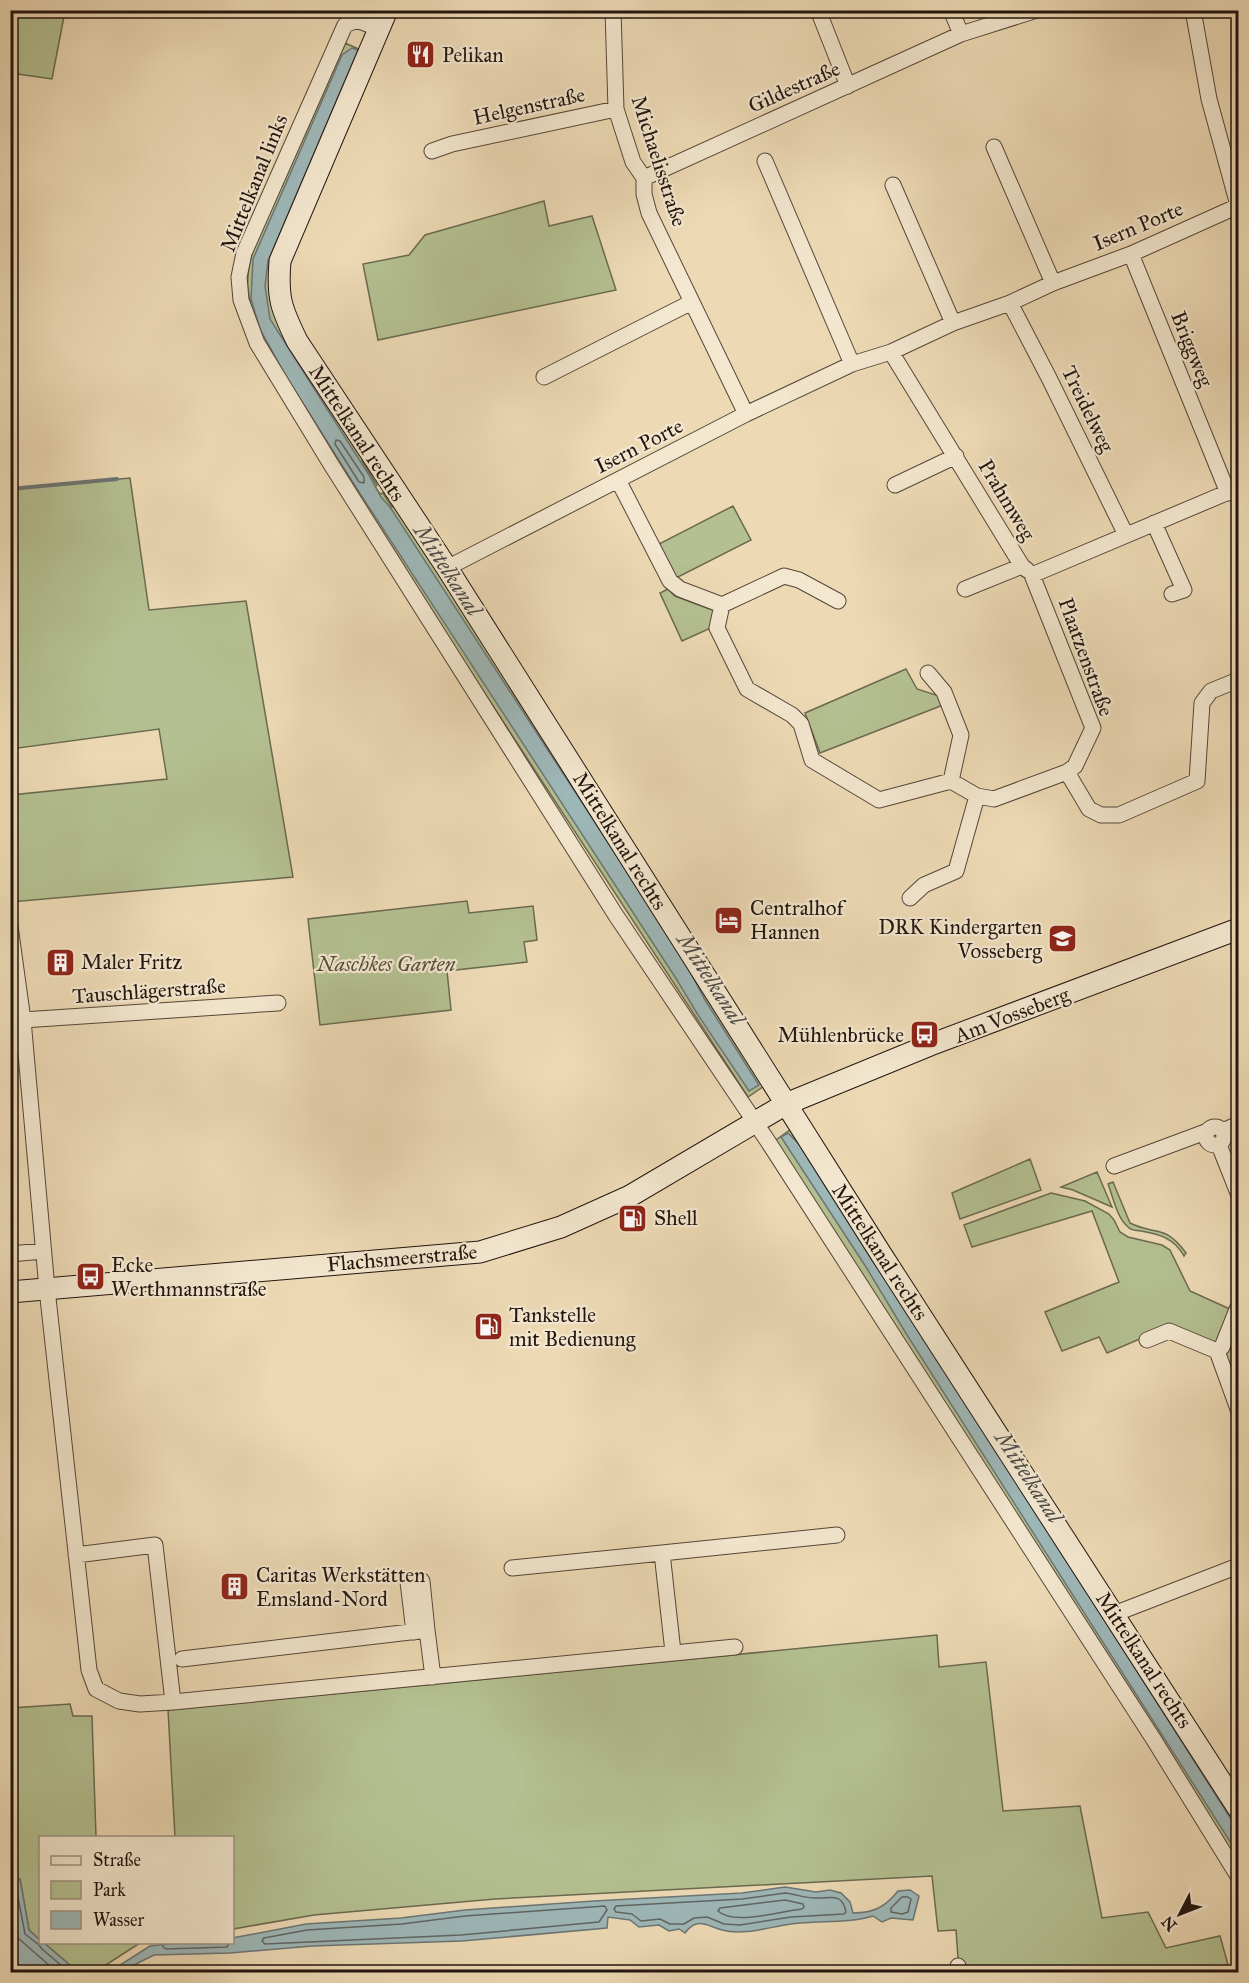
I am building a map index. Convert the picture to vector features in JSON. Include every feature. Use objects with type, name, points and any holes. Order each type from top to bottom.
[{"type":"main road","name":"Mittelkanal rechts","points":[[383,20],[280,261],[278,288],[283,312],[297,341],[447,568],[770,1113],[887,1263],[1239,1808]]},
{"type":"main road","name":"Am Vosseberg","points":[[770,1113],[930,1045],[1239,929]]},
{"type":"main road","name":"Flachsmeerstraße","points":[[10,1292],[480,1252],[561,1227],[630,1197],[770,1113]]},
{"type":"street","name":"Michaelisstraße","points":[[613,10],[616,109],[633,162],[645,178],[644,194],[649,213],[746,414]]},
{"type":"street","points":[[818,10],[848,86]]},
{"type":"street","points":[[951,10],[961,34]]},
{"type":"street","name":"Gildestraße","points":[[645,178],[961,34],[1037,10]]},
{"type":"street","points":[[1193,10],[1209,99],[1239,205]]},
{"type":"street","name":"Mittelkanal links","points":[[383,20],[357,20],[345,25],[244,253],[239,277],[241,300],[257,343],[615,914],[770,1113],[1239,1876]]},
{"type":"street","name":"Helgenstraße","points":[[432,151],[452,144],[616,109]]},
{"type":"street","points":[[994,147],[1053,283]]},
{"type":"street","points":[[765,161],[852,364]]},
{"type":"street","points":[[893,185],[953,323]]},
{"type":"street","name":"Isern Porte","points":[[447,568],[746,414],[852,364],[891,352],[953,323],[1010,303],[1053,283],[1131,254],[1239,205]]},
{"type":"street","name":"Briggweg","points":[[1131,254],[1233,490]]},
{"type":"street","points":[[544,377],[692,302]]},
{"type":"street","name":"Treidelweg","points":[[1010,303],[1126,535]]},
{"type":"street","name":"Prahmweg","points":[[891,352],[1027,570]]},
{"type":"street","name":"Prahmweg","points":[[895,485],[956,456]]},
{"type":"street","points":[[618,480],[670,581],[680,589],[722,604],[784,576],[799,580],[838,601]]},
{"type":"street","points":[[965,589],[1126,535],[1233,490]]},
{"type":"street","points":[[1154,523],[1184,590],[1172,594]]},
{"type":"street","name":"Plaatzenstraße","points":[[1027,570],[1093,728],[1075,766],[1066,772]]},
{"type":"street","points":[[722,604],[717,628],[747,689],[792,714],[801,724],[812,760],[879,800],[951,781],[977,796],[994,799],[1066,772],[1089,809],[1101,815],[1119,815],[1197,781],[1203,703],[1211,691],[1239,680]]},
{"type":"street","points":[[927,674],[944,692],[961,735],[951,781]]},
{"type":"street","points":[[910,898],[924,885],[956,871],[977,796]]},
{"type":"street","points":[[10,926],[23,1020],[43,1251],[76,1555],[89,1670],[96,1689],[119,1701],[140,1704],[173,1702],[735,1647]]},
{"type":"street","name":"Tauschlägerstraße","points":[[23,1020],[278,1003]]},
{"type":"street","points":[[1114,1166],[1216,1135],[1239,1124]]},
{"type":"street","points":[[1216,1135],[1239,1193]]},
{"type":"street","points":[[10,1254],[43,1251]]},
{"type":"street","points":[[1217,1351],[1222,1347],[1239,1307]]},
{"type":"street","points":[[1147,1340],[1169,1330],[1217,1351],[1239,1409]]},
{"type":"street","points":[[512,1568],[837,1535]]},
{"type":"street","points":[[76,1555],[155,1545],[173,1702]]},
{"type":"street","points":[[662,1553],[673,1653]]},
{"type":"street","points":[[1114,1614],[1239,1566]]},
{"type":"street","points":[[182,1659],[421,1631],[433,1677]]},
{"type":"green space","points":[[10,11],[65,11],[52,79],[11,73]]},
{"type":"green space","points":[[345,43],[363,51],[272,274],[365,459],[362,461],[377,485],[375,487],[380,494],[383,493],[392,507],[395,506],[665,923],[764,1086],[748,1097],[403,568],[259,332],[251,307],[248,286],[249,266],[256,240]]},
{"type":"green space","points":[[544,201],[549,226],[592,216],[616,290],[378,340],[363,264],[409,255],[425,235]]},
{"type":"green space","points":[[130,478],[149,610],[246,601],[293,877],[11,902],[11,795],[167,779],[159,729],[11,749],[11,489]]},
{"type":"green space","points":[[733,506],[751,540],[676,578],[659,544]]},
{"type":"green space","points":[[668,589],[675,596],[715,611],[713,627],[682,641],[660,593]]},
{"type":"green space","points":[[906,669],[917,689],[939,696],[943,705],[820,753],[805,713]]},
{"type":"green space","name":"Naschkes Garten","points":[[467,901],[469,913],[533,906],[537,940],[524,942],[527,962],[447,971],[451,1010],[320,1025],[308,919]]},
{"type":"green space","points":[[791,1129],[864,1232],[1238,1822],[1238,1865],[781,1149],[776,1140]]},
{"type":"green space","points":[[1030,1159],[1041,1190],[960,1219],[952,1193]]},
{"type":"green space","points":[[1097,1172],[1112,1207],[1061,1187]]},
{"type":"green space","points":[[1113,1182],[1130,1223],[1172,1237],[1186,1253],[1184,1256],[1176,1245],[1166,1238],[1132,1230],[1124,1223],[1108,1184]]},
{"type":"green space","points":[[1051,1193],[1085,1201],[1109,1214],[1120,1232],[1128,1237],[1162,1245],[1170,1250],[1190,1291],[1232,1310],[1218,1342],[1212,1344],[1170,1326],[1107,1353],[1099,1337],[1062,1351],[1045,1312],[1119,1282],[1092,1211],[972,1247],[964,1225]]},
{"type":"green space","points":[[1238,1322],[1238,1397],[1223,1359]]},
{"type":"green space","points":[[937,1635],[939,1667],[986,1662],[1003,1811],[1080,1806],[1102,1918],[1148,1912],[1166,1948],[1220,1936],[1230,1972],[959,1972],[956,1930],[938,1931],[932,1876],[495,1899],[314,1915],[234,1929],[234,1836],[175,1836],[168,1710]]},
{"type":"green space","points":[[70,1704],[73,1716],[92,1716],[96,1836],[39,1836],[39,1939],[29,1930],[20,1879],[11,1879],[11,1708]]},
{"type":"green space","points":[[45,1944],[138,1944],[95,1972],[78,1972]]},
{"type":"water","points":[[352,48],[358,50],[268,261],[265,286],[270,319],[381,497],[390,507],[683,958],[705,1000],[759,1085],[749,1091],[359,492],[287,378],[260,329],[251,299],[253,259],[342,55]]},
{"type":"water","points":[[788,1133],[801,1146],[1074,1568],[1100,1613],[1238,1830],[1238,1854],[866,1267],[781,1137]]},
{"type":"water","points":[[11,1879],[20,1879],[29,1930],[39,1939],[39,1944],[45,1944],[78,1972],[11,1972]]},
{"type":"water","points":[[785,1887],[816,1892],[830,1890],[841,1893],[850,1902],[853,1913],[878,1908],[898,1891],[910,1890],[919,1896],[913,1920],[891,1918],[882,1922],[873,1916],[739,1932],[698,1924],[685,1933],[679,1929],[669,1931],[659,1925],[639,1927],[630,1920],[608,1917],[607,1928],[462,1941],[312,1946],[230,1953],[154,1955],[120,1972],[109,1972],[150,1946],[234,1944],[234,1938],[306,1924],[401,1918],[465,1910],[742,1893]]},
{"type":"waterway","points":[[10,489],[117,479]]},
{"type":"place","name":"Pelikan","points":[[421,55]]},
{"type":"place","name":"Centralhof Hannen","points":[[729,920]]},
{"type":"place","name":"DRK Kindergarten Vosseberg","points":[[1063,939]]},
{"type":"place","name":"Maler Fritz","points":[[60,962]]},
{"type":"place","name":"Mühlenbrücke","points":[[925,1035]]},
{"type":"place","name":"Shell","points":[[633,1218]]},
{"type":"place","name":"Ecke Werthmannstraße","points":[[90,1277]]},
{"type":"place","name":"Tankstelle mit Bedienung","points":[[488,1327]]},
{"type":"place","name":"Caritas Werkstätten Emsland-Nord","points":[[235,1587]]},
{"type":"water label","name":"Mittelkanal","points":[[448,570]]},
{"type":"water label","name":"Mittelkanal","points":[[711,979]]},
{"type":"water label","name":"Mittelkanal","points":[[1029,1477]]}]
